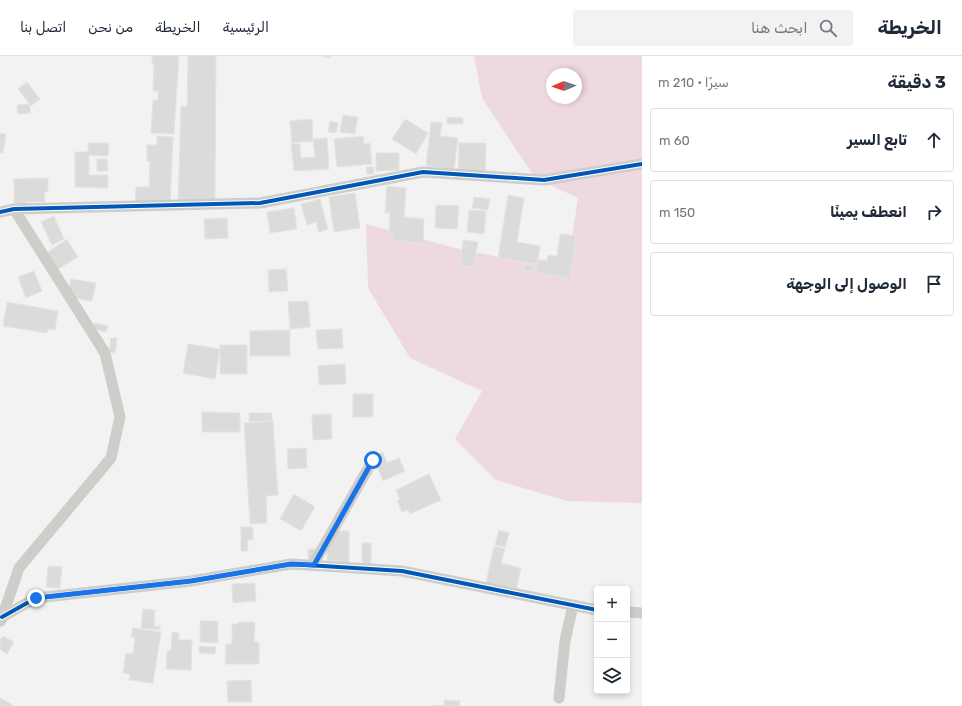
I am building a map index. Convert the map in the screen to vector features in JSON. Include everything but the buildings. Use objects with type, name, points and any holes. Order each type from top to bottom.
[{"type":"street","points":[[0,212],[14,209],[260,203],[423,172],[544,180],[642,164]]},
{"type":"street","points":[[1,620],[19,568],[111,458],[120,416],[106,354],[14,209]]},
{"type":"street","points":[[314,565],[373,460]]},
{"type":"street","points":[[1,620],[36,598],[191,581],[291,564],[402,570],[594,609]]},
{"type":"street","points":[[559,698],[565,641],[573,605]]},
{"type":"street","points":[[630,612],[642,613]]},
{"type":"shaded area","points":[[474,56],[642,56],[642,503],[567,501],[496,480],[455,439],[482,391],[410,358],[368,288],[366,224],[459,249],[567,270],[578,198],[535,178],[482,98]]},
{"type":"cycle path","points":[[0,212],[14,209],[260,203],[423,172],[544,180],[642,164]]},
{"type":"cycle path","points":[[2,617],[36,598],[191,581],[291,564],[402,571],[594,609]]},
{"type":"route","points":[[36,598],[191,581],[291,564],[314,565],[373,460]]}]
